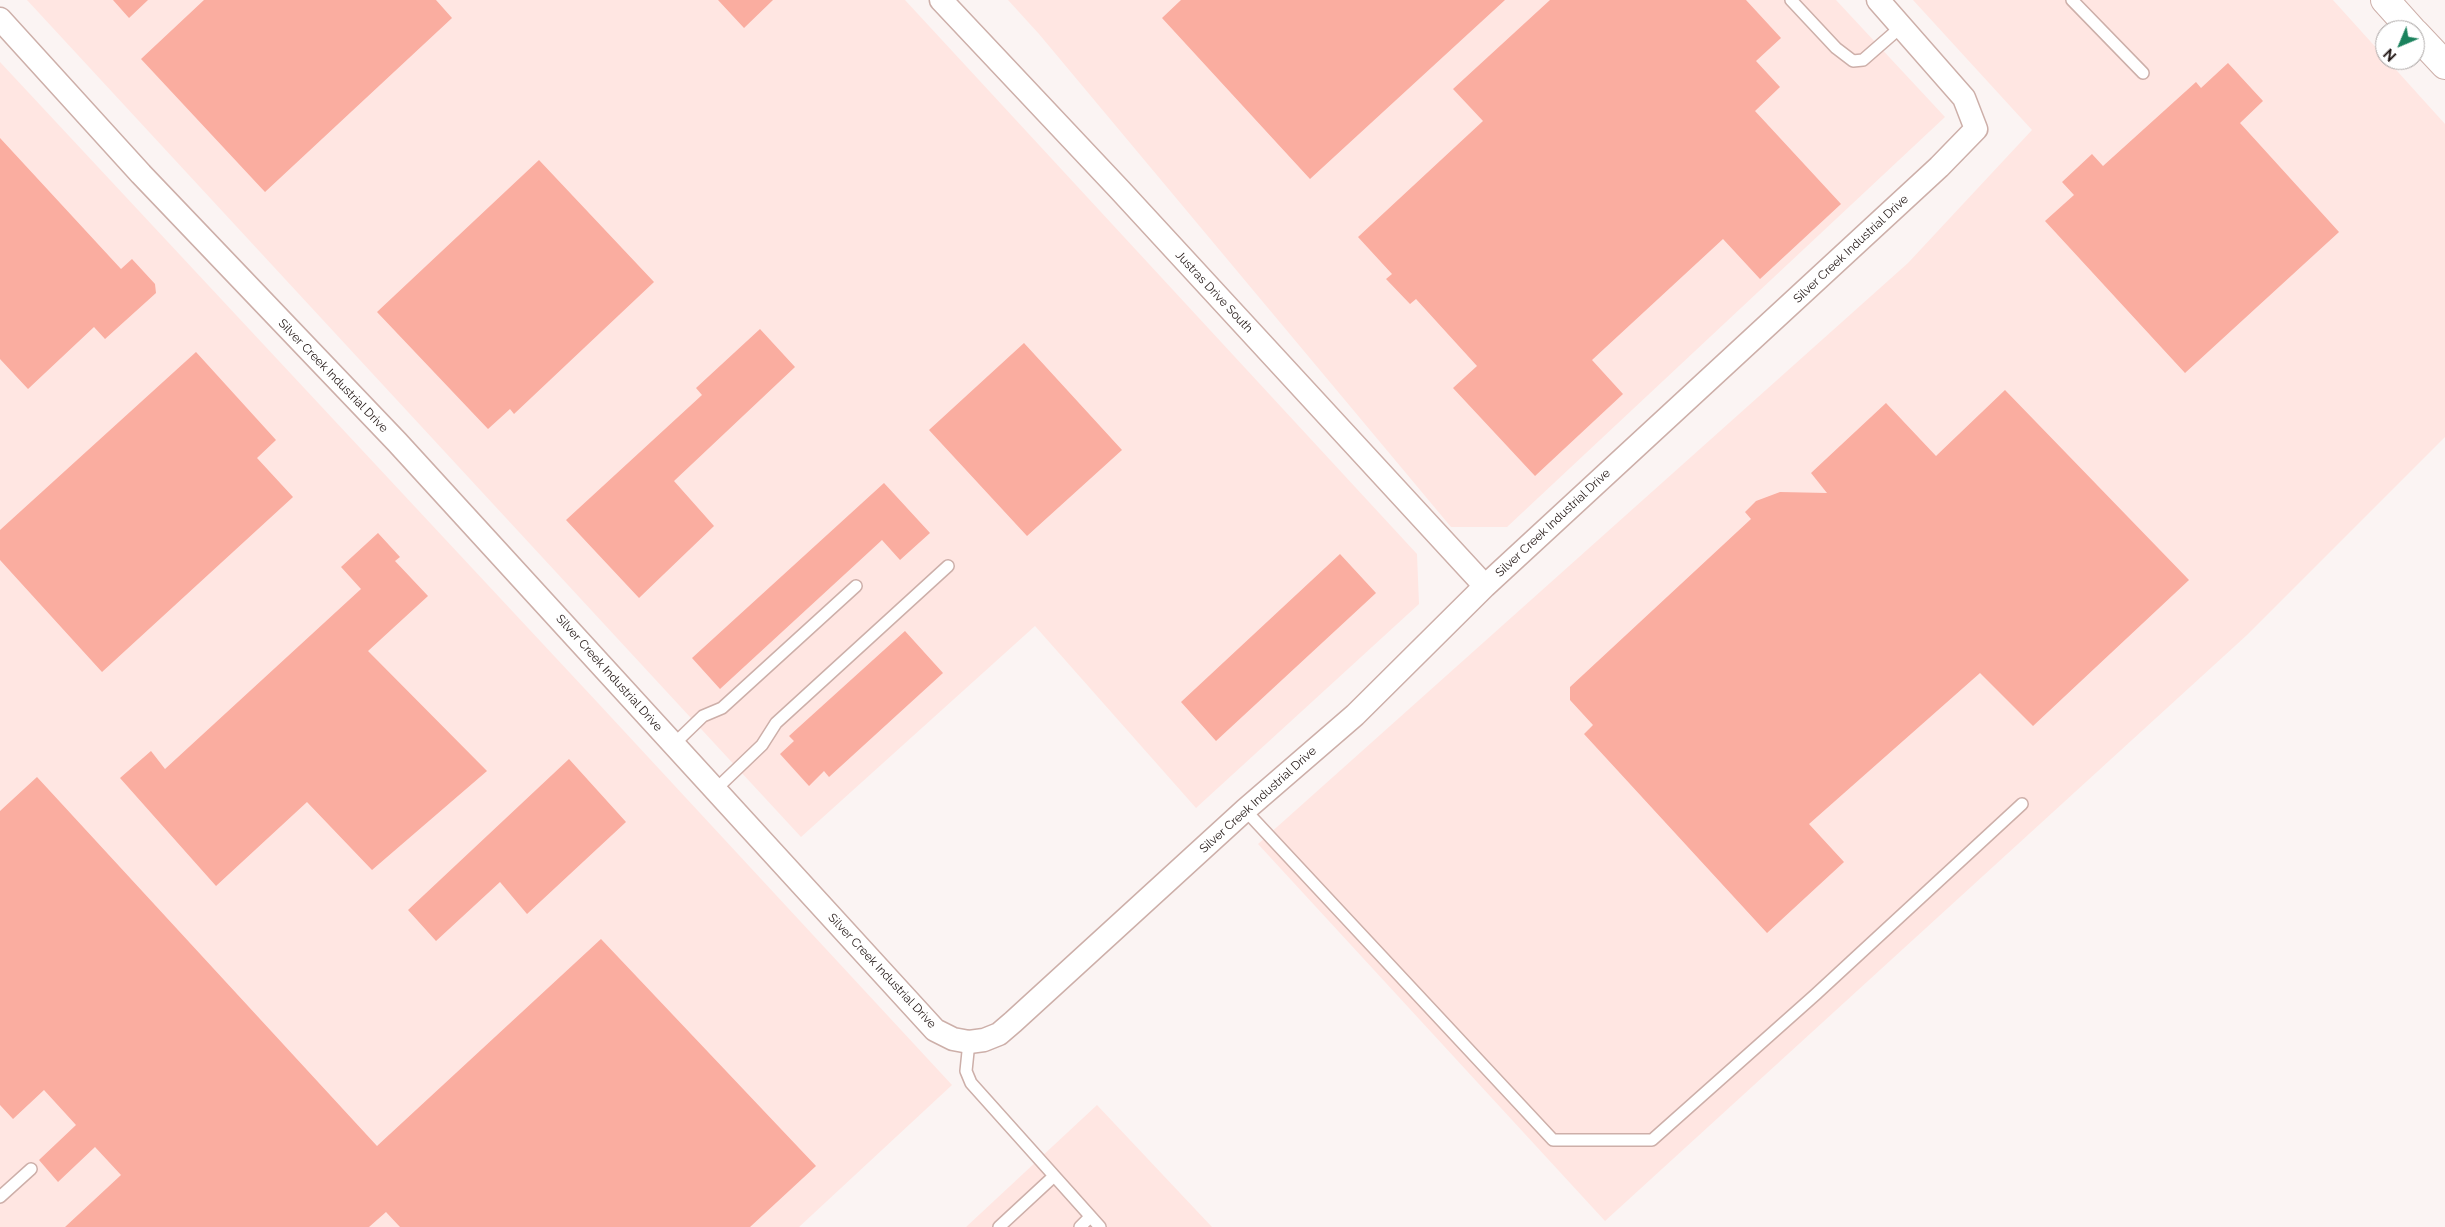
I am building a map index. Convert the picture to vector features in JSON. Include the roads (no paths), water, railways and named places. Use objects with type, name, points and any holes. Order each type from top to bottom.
[{"type":"street","name":"Justras Drive South","points":[[941,0],[1120,190],[1485,586]]},
{"type":"street","points":[[1878,0],[1902,26]]},
{"type":"street","points":[[2384,0],[2403,20]]},
{"type":"street","name":"Silver Creek Industrial Drive","points":[[0,19],[148,181],[410,456],[935,1030],[953,1039],[968,1042],[984,1040],[999,1034],[1246,810],[1355,715],[1485,586],[1940,167],[1976,129],[1964,98],[1902,26]]},
{"type":"street","points":[[2425,44],[2445,65]]},
{"type":"lane","points":[[1791,0],[1836,48],[1853,61],[1864,60],[1902,26]]},
{"type":"lane","points":[[2072,0],[2143,73]]},
{"type":"lane","points":[[715,790],[762,745],[776,723],[948,566]]},
{"type":"lane","points":[[674,744],[703,716],[722,708],[856,586]]},
{"type":"lane","points":[[1246,810],[1553,1140],[1652,1140],[1815,995],[2022,804]]},
{"type":"lane","points":[[968,1042],[966,1072],[970,1084],[1100,1227]]},
{"type":"lane","points":[[0,1197],[31,1169]]},
{"type":"lane","points":[[999,1227],[1053,1177]]},
{"type":"lane","points":[[1080,1227],[1090,1217]]}]
